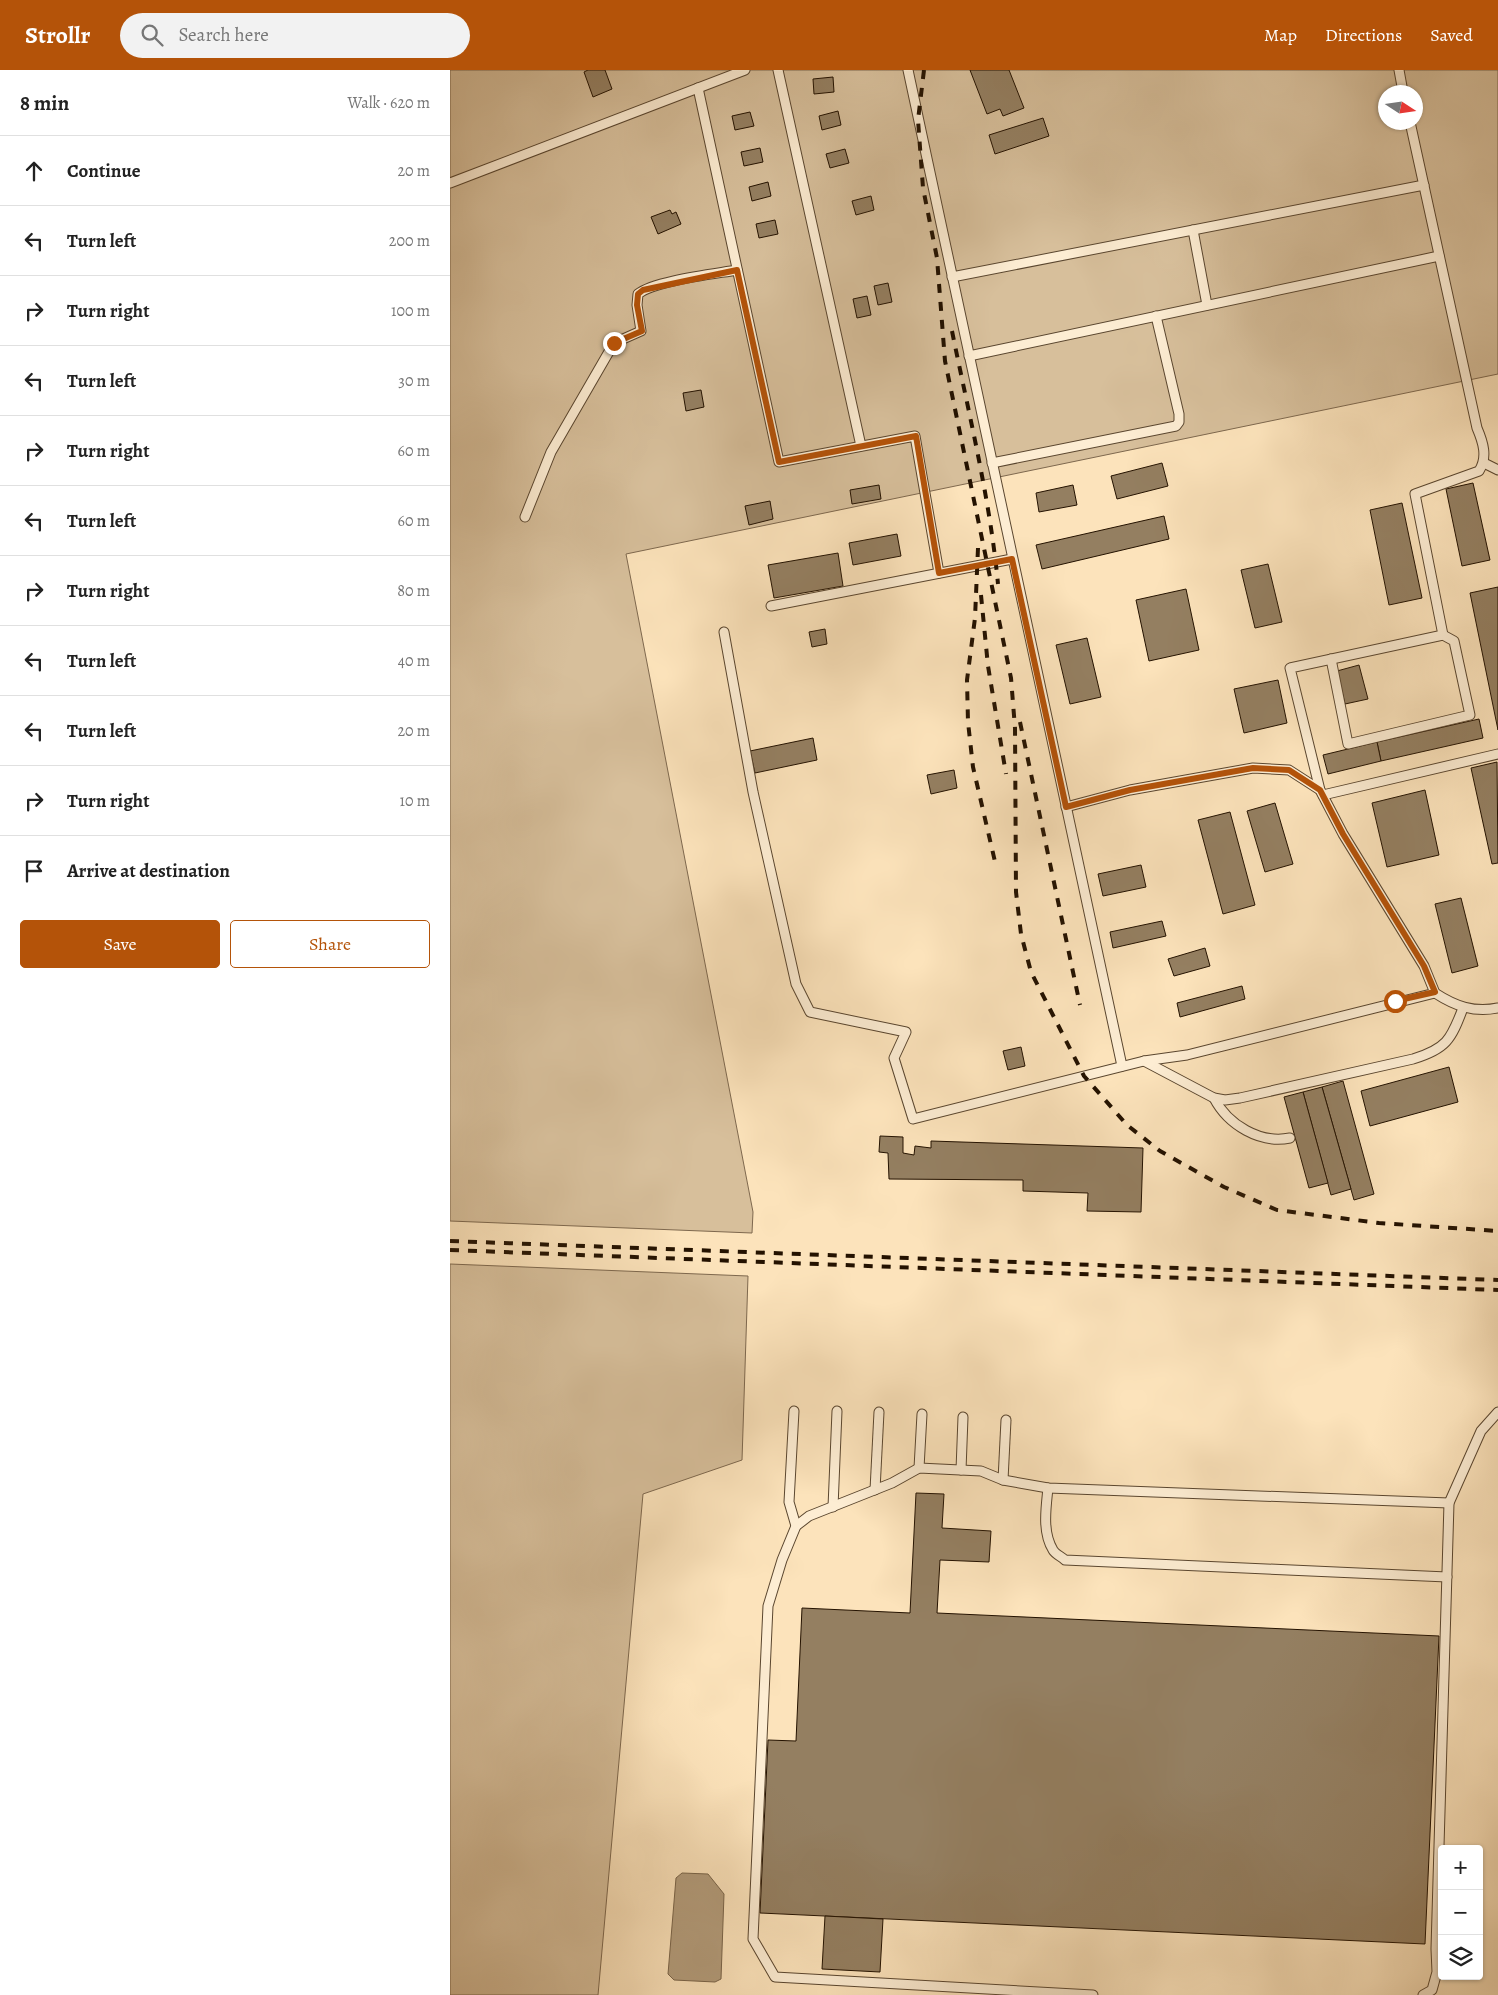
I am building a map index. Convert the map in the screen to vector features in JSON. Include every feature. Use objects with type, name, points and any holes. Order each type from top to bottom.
[{"type":"lane","points":[[450,183],[745,70]]},
{"type":"lane","points":[[778,70],[861,446]]},
{"type":"lane","points":[[908,70],[1122,1066]]},
{"type":"lane","points":[[1399,70],[1402,85]]},
{"type":"lane","points":[[698,88],[779,462],[916,436],[939,573]]},
{"type":"lane","points":[[1412,130],[1478,428],[1483,441],[1484,463],[1479,471],[1415,494],[1443,635]]},
{"type":"lane","points":[[952,277],[1424,185]]},
{"type":"lane","points":[[1193,230],[1207,305]]},
{"type":"lane","points":[[969,356],[1440,256]]},
{"type":"lane","points":[[525,517],[551,452],[614,343],[642,331],[637,305],[638,294],[657,285],[737,270]]},
{"type":"lane","points":[[992,463],[1176,426],[1179,422],[1179,414],[1156,316]]},
{"type":"lane","points":[[1484,463],[1498,470]]},
{"type":"lane","points":[[771,606],[1012,559]]},
{"type":"lane","points":[[724,632],[753,792],[796,984],[810,1012],[906,1032],[894,1058],[913,1119],[1122,1066],[1187,1055],[1435,992]]},
{"type":"lane","points":[[1331,659],[1348,744],[1470,715],[1454,641],[1443,635],[1331,659],[1290,668],[1321,792],[1343,834],[1424,966],[1435,992],[1463,1008],[1477,1010],[1498,1008]]},
{"type":"lane","points":[[1066,807],[1130,790],[1253,768],[1289,770],[1321,792],[1498,754]]},
{"type":"lane","points":[[1144,1061],[1214,1098],[1225,1100],[1240,1098],[1413,1060],[1434,1052],[1446,1044],[1455,1031],[1463,1008]]},
{"type":"lane","points":[[1214,1098],[1219,1108],[1250,1133],[1263,1139],[1277,1140],[1290,1138]]},
{"type":"lane","points":[[834,1506],[837,1410]]},
{"type":"lane","points":[[794,1411],[789,1502],[796,1526]]},
{"type":"lane","points":[[875,1490],[879,1412]]},
{"type":"lane","points":[[1422,1995],[1432,1990],[1437,1972],[1436,1949],[1449,1503],[1481,1430],[1498,1412]]},
{"type":"lane","points":[[919,1468],[922,1414]]},
{"type":"lane","points":[[961,1470],[963,1417]]},
{"type":"lane","points":[[1003,1480],[1006,1420]]},
{"type":"lane","points":[[1093,1995],[775,1977],[753,1939],[767,1616],[768,1606],[782,1560],[796,1526],[809,1516],[875,1490],[919,1468],[981,1471],[1003,1480],[1048,1488],[1449,1503]]},
{"type":"lane","points":[[1048,1488],[1045,1516],[1048,1532],[1053,1551],[1065,1560],[1446,1577]]},
{"type":"shaded area","points":[[450,70],[1498,70],[1498,374],[626,554],[753,1212],[752,1233],[450,1221]]},
{"type":"shaded area","points":[[450,1264],[748,1276],[742,1460],[643,1494],[598,1995],[450,1995]]},
{"type":"shaded area","points":[[682,1873],[708,1874],[724,1894],[721,1979],[715,1982],[674,1980],[668,1974],[676,1878]]},
{"type":"building","points":[[588,70],[605,70],[612,89],[593,97],[584,72]]},
{"type":"building","points":[[970,70],[1009,70],[1024,108],[1003,116],[1000,109],[987,114]]},
{"type":"building","points":[[833,77],[834,92],[814,94],[813,79]]},
{"type":"building","points":[[838,111],[841,125],[822,130],[819,116]]},
{"type":"building","points":[[750,112],[754,126],[735,130],[732,116]]},
{"type":"building","points":[[1043,118],[1049,136],[995,154],[989,135]]},
{"type":"building","points":[[760,148],[763,162],[744,166],[741,152]]},
{"type":"building","points":[[845,149],[849,163],[830,168],[826,154]]},
{"type":"building","points":[[768,182],[771,196],[752,201],[749,187]]},
{"type":"building","points":[[871,196],[874,210],[856,215],[852,201]]},
{"type":"building","points":[[670,210],[672,214],[676,212],[681,224],[658,234],[651,217]]},
{"type":"building","points":[[775,220],[778,234],[759,238],[756,224]]},
{"type":"building","points":[[888,283],[892,302],[878,305],[874,286]]},
{"type":"building","points":[[867,296],[871,315],[857,318],[853,299]]},
{"type":"building","points":[[701,390],[704,407],[686,411],[683,393]]},
{"type":"building","points":[[1162,463],[1168,486],[1117,499],[1111,476]]},
{"type":"building","points":[[1473,483],[1490,560],[1462,566],[1446,489]]},
{"type":"building","points":[[879,485],[881,499],[852,504],[850,490]]},
{"type":"building","points":[[1073,485],[1077,505],[1039,512],[1036,493]]},
{"type":"building","points":[[770,501],[773,519],[749,525],[745,506]]},
{"type":"building","points":[[1402,503],[1422,598],[1389,605],[1370,510]]},
{"type":"building","points":[[1164,516],[1169,539],[1042,569],[1036,545]]},
{"type":"building","points":[[897,534],[901,556],[853,565],[849,543]]},
{"type":"building","points":[[838,553],[843,586],[774,598],[768,565]]},
{"type":"building","points":[[1268,564],[1282,622],[1255,628],[1241,570]]},
{"type":"building","points":[[1498,587],[1498,730],[1470,593]]},
{"type":"building","points":[[1186,589],[1199,650],[1149,661],[1136,600]]},
{"type":"building","points":[[825,629],[827,644],[812,647],[809,632]]},
{"type":"building","points":[[1087,638],[1101,697],[1070,704],[1056,645]]},
{"type":"building","points":[[1359,665],[1368,699],[1345,704],[1337,671]]},
{"type":"building","points":[[1278,680],[1287,723],[1244,733],[1234,689]]},
{"type":"building","points":[[1479,719],[1483,738],[1381,761],[1377,742]]},
{"type":"building","points":[[813,738],[817,760],[755,773],[750,751]]},
{"type":"building","points":[[1377,742],[1381,761],[1328,774],[1323,755]]},
{"type":"building","points":[[1497,762],[1498,863],[1492,864],[1471,768]]},
{"type":"building","points":[[954,770],[957,788],[931,794],[927,775]]},
{"type":"building","points":[[1425,790],[1439,855],[1387,867],[1372,803]]},
{"type":"building","points":[[1275,803],[1293,864],[1265,872],[1247,811]]},
{"type":"building","points":[[1230,812],[1255,905],[1223,914],[1198,820]]},
{"type":"building","points":[[1141,865],[1146,887],[1103,896],[1098,874]]},
{"type":"building","points":[[1461,898],[1478,966],[1452,973],[1435,904]]},
{"type":"building","points":[[1162,921],[1166,936],[1113,948],[1110,932]]},
{"type":"building","points":[[1205,948],[1210,966],[1174,976],[1168,959]]},
{"type":"building","points":[[1242,986],[1245,999],[1180,1017],[1177,1003]]},
{"type":"building","points":[[1021,1047],[1025,1066],[1008,1070],[1003,1051]]},
{"type":"building","points":[[1449,1067],[1458,1102],[1370,1126],[1361,1091]]},
{"type":"building","points":[[1343,1081],[1374,1194],[1354,1200],[1322,1087]]},
{"type":"building","points":[[1322,1087],[1351,1189],[1331,1195],[1303,1092]]},
{"type":"building","points":[[1303,1092],[1328,1183],[1309,1188],[1284,1097]]},
{"type":"building","points":[[880,1136],[903,1137],[903,1153],[914,1155],[915,1146],[931,1148],[931,1141],[1143,1148],[1141,1212],[1087,1211],[1088,1193],[1023,1191],[1023,1180],[889,1179],[888,1153],[879,1152]]},
{"type":"building","points":[[916,1493],[944,1494],[942,1528],[991,1531],[989,1562],[940,1560],[937,1613],[1439,1636],[1425,1944],[760,1913],[768,1740],[796,1741],[802,1608],[910,1613]]},
{"type":"building","points":[[825,1916],[883,1919],[880,1972],[822,1969]]},
{"type":"railway","points":[[924,70],[918,120],[923,188],[937,258],[945,361],[1011,678],[1015,728],[1016,892],[1021,934],[1031,972],[1084,1076],[1127,1125],[1160,1151],[1224,1187],[1277,1210],[1379,1223],[1498,1231]]},
{"type":"railway","points":[[952,331],[990,520],[998,584]]},
{"type":"railway","points":[[978,548],[975,618],[967,680],[968,722],[973,767],[996,866]]},
{"type":"railway","points":[[981,595],[988,666],[1006,774]]},
{"type":"railway","points":[[1020,722],[1080,1005]]},
{"type":"railway","points":[[450,1241],[1498,1280]]},
{"type":"railway","points":[[450,1250],[1498,1290]]},
{"type":"route","points":[[614,343],[642,331],[637,305],[638,294],[643,290],[657,285],[737,270],[779,462],[916,436],[939,573],[1012,559],[1066,807],[1130,790],[1253,768],[1289,770],[1320,790],[1343,834],[1424,966],[1435,992],[1395,1001]]}]
